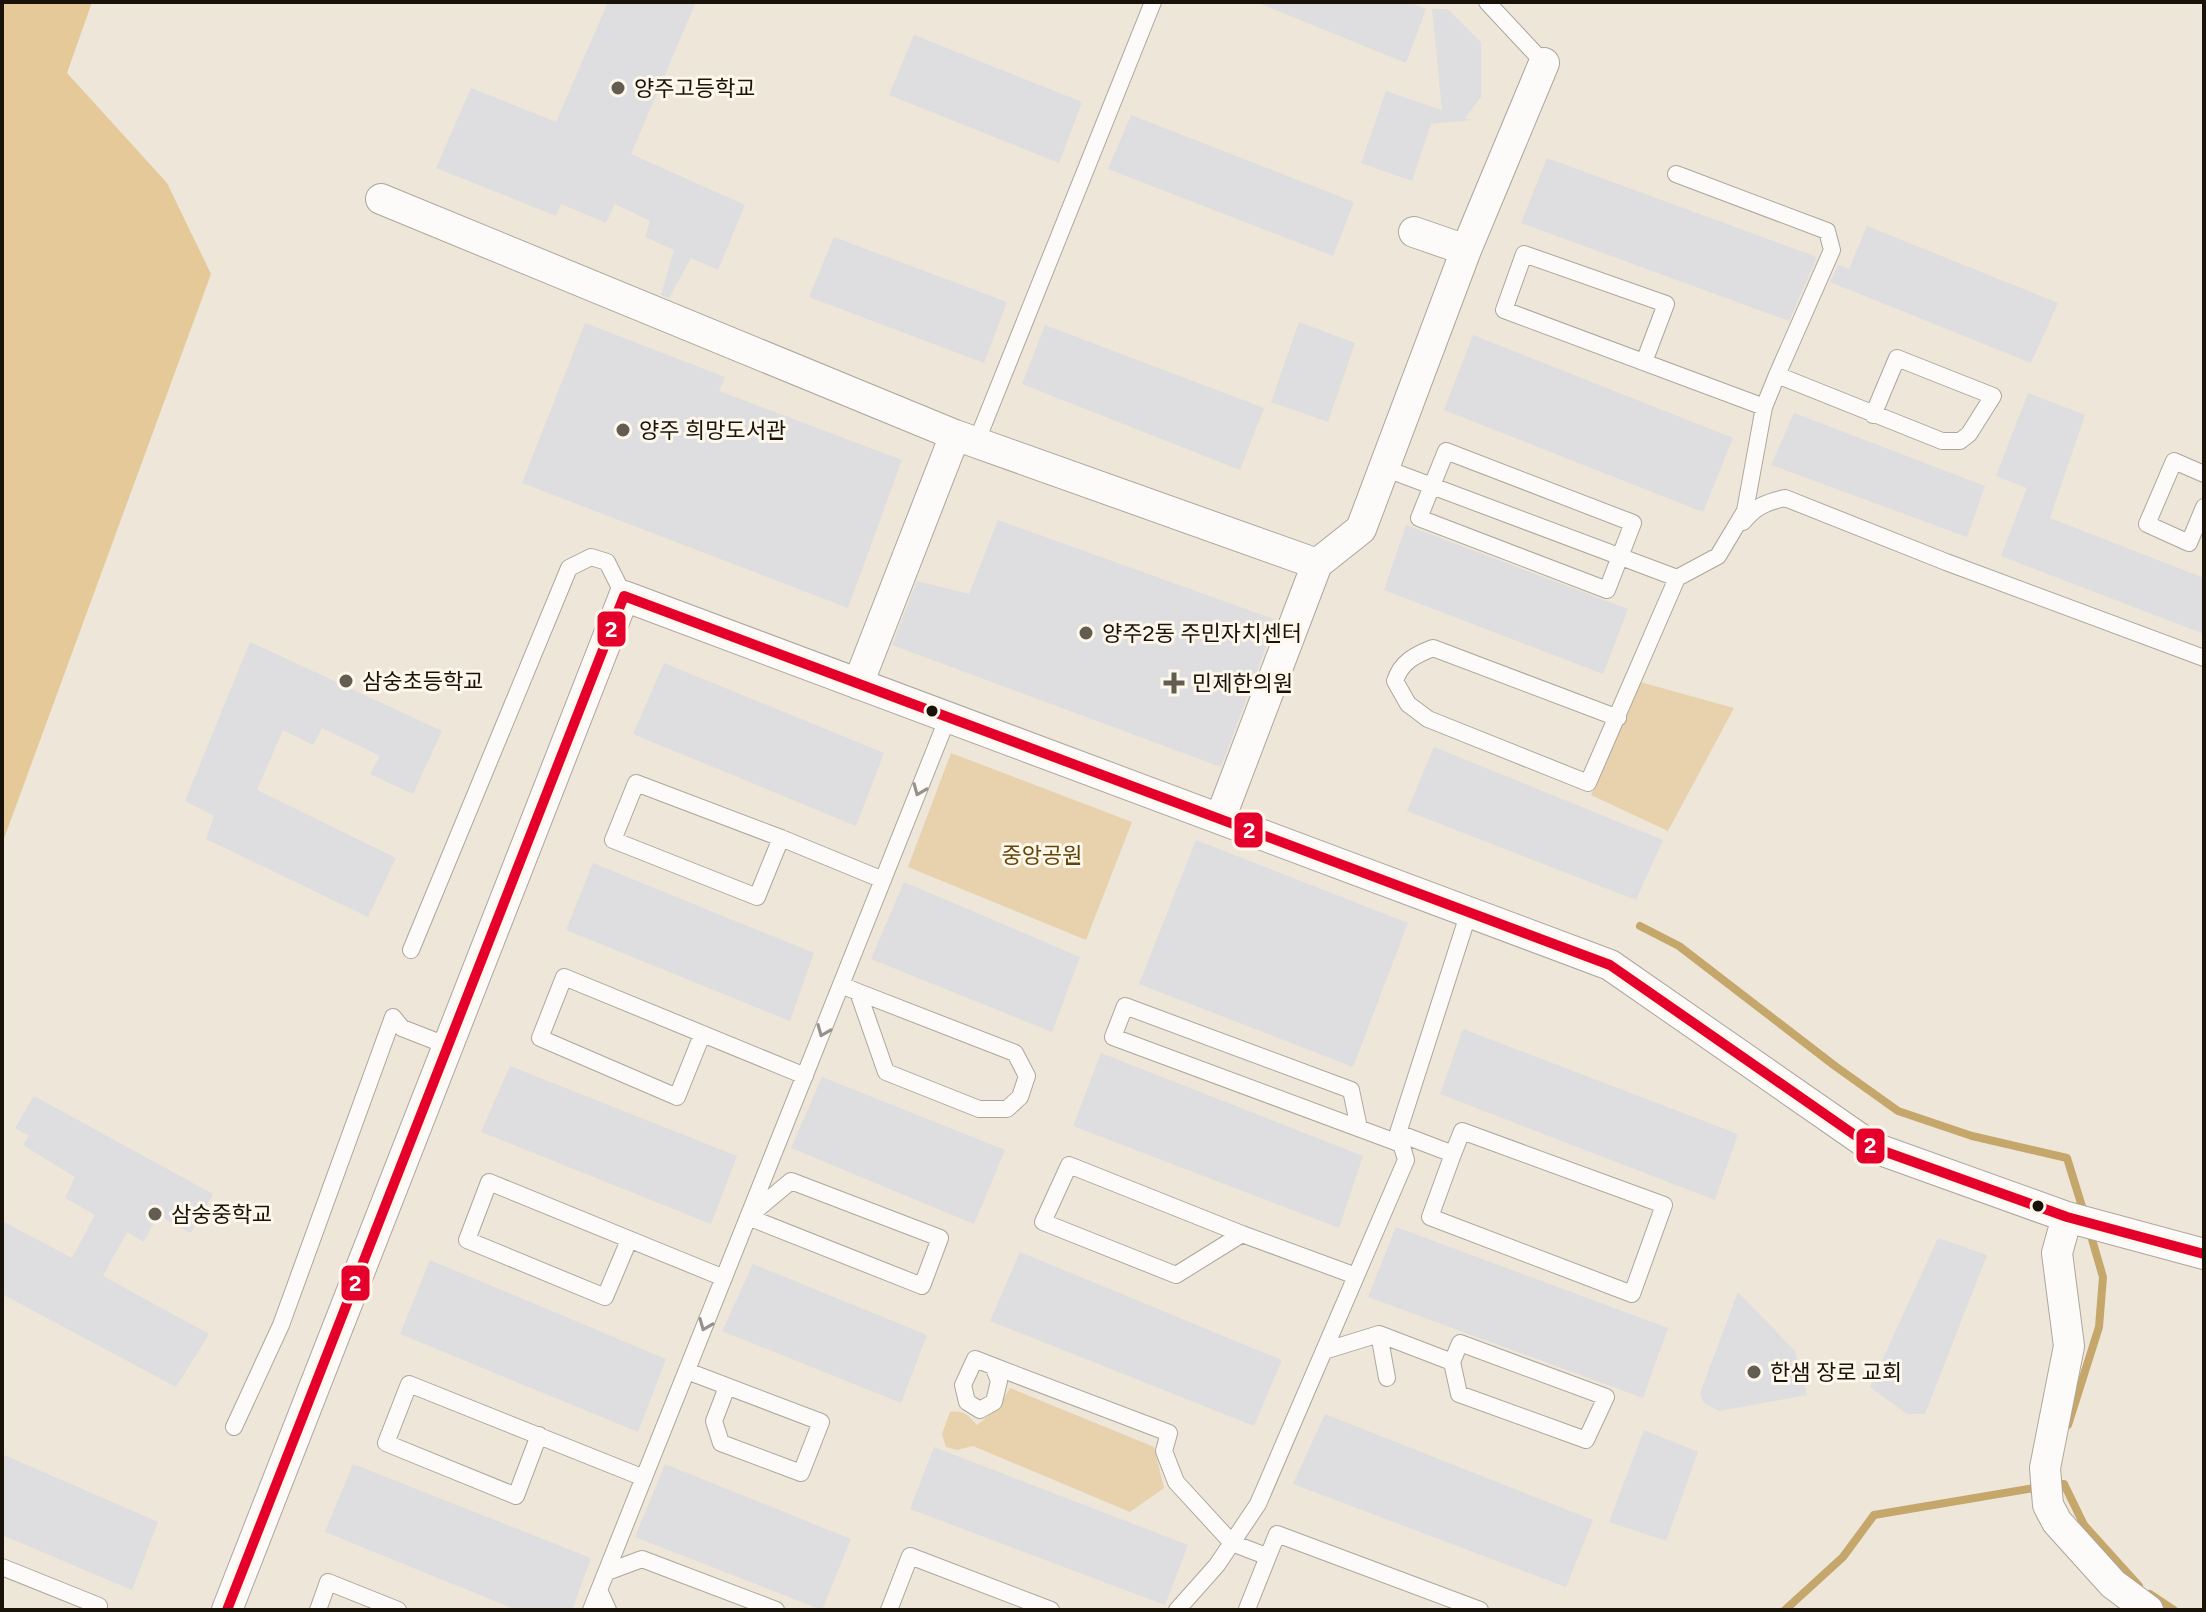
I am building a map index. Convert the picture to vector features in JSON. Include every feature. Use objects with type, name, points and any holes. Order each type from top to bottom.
[{"type":"street","points":[[1220,819],[1317,564],[1361,529],[1466,250],[1544,63]]},
{"type":"street","points":[[381,199],[965,439],[1317,564]]},
{"type":"street","points":[[1414,232],[1466,250]]},
{"type":"street","points":[[858,684],[965,439]]},
{"type":"street","points":[[227,1610],[624,596],[1610,965],[1872,1147],[2080,1221],[2204,1254]]},
{"type":"street","points":[[2080,1221],[2057,1253],[2069,1346],[2046,1486],[2048,1505],[2057,1522],[2113,1584],[2148,1610]]},
{"type":"lane","points":[[965,439],[1153,2]]},
{"type":"lane","points":[[1487,2],[1544,63]]},
{"type":"lane","points":[[1676,174],[1827,231],[1832,250],[1764,407],[1745,511],[1732,536]]},
{"type":"lane","points":[[1644,362],[1666,304],[1524,254],[1504,310],[1764,407]]},
{"type":"lane","points":[[1777,375],[1873,415],[1942,441],[1960,441],[1979,422],[1993,396],[1897,358],[1873,415]]},
{"type":"lane","points":[[1446,451],[1633,523],[1620,557],[1607,590],[1419,518],[1446,451]]},
{"type":"lane","points":[[2204,474],[2174,461],[2147,524],[2189,543],[2204,507]]},
{"type":"lane","points":[[1384,468],[1677,578]]},
{"type":"lane","points":[[1618,718],[1433,648],[1415,655],[1399,669],[1395,681],[1408,704],[1428,719],[1588,783],[1618,718],[1677,578],[1718,556],[1752,511],[1766,502],[1785,498],[2204,658]]},
{"type":"lane","points":[[411,950],[569,568],[591,557],[607,562],[624,596]]},
{"type":"lane","points":[[591,1610],[948,717]]},
{"type":"lane","points":[[781,838],[757,897],[613,840],[636,783],[781,838],[883,880]]},
{"type":"lane","points":[[1177,1610],[1217,1565],[1258,1504],[1406,1160],[1400,1138],[1469,912]]},
{"type":"lane","points":[[702,1035],[677,1097],[540,1038],[564,977],[805,1076]]},
{"type":"lane","points":[[841,985],[1015,1053],[1027,1076],[1020,1097],[1007,1109],[979,1109],[886,1072],[858,992]]},
{"type":"lane","points":[[1359,1128],[1351,1090],[1125,1006],[1113,1037],[1359,1128],[1453,1154]]},
{"type":"lane","points":[[234,1427],[281,1325],[393,1017],[402,1028],[448,1046]]},
{"type":"lane","points":[[1462,1131],[1664,1205],[1632,1294],[1430,1217],[1453,1154],[1462,1131]]},
{"type":"lane","points":[[1242,1234],[1176,1275],[1043,1222],[1069,1165],[1356,1276]]},
{"type":"lane","points":[[791,1181],[940,1238],[922,1286],[748,1217],[791,1181]]},
{"type":"lane","points":[[629,1240],[605,1297],[467,1240],[489,1182],[724,1278]]},
{"type":"lane","points":[[1324,1351],[1379,1334],[1452,1362]]},
{"type":"lane","points":[[1379,1334],[1387,1378]]},
{"type":"lane","points":[[1460,1343],[1606,1397],[1586,1440],[1459,1394],[1452,1362],[1460,1343]]},
{"type":"lane","points":[[993,1366],[1169,1433],[1164,1451],[1176,1482],[1232,1543],[1266,1556]]},
{"type":"lane","points":[[687,1371],[821,1422],[801,1473],[721,1443],[714,1421],[727,1387]]},
{"type":"lane","points":[[539,1435],[516,1496],[386,1443],[409,1384],[539,1435],[644,1478]]},
{"type":"lane","points":[[1249,1610],[1266,1556],[1277,1534],[1480,1610]]},
{"type":"lane","points":[[889,1610],[910,1556],[1051,1610]]},
{"type":"lane","points":[[607,1572],[642,1559],[776,1610]]},
{"type":"lane","points":[[2,1567],[99,1606],[97,1610]]},
{"type":"lane","points":[[318,1610],[328,1582],[398,1610]]},
{"type":"lane","points":[[599,1590],[608,1610]]},
{"type":"green space","points":[[1640,682],[1734,708],[1668,831],[1591,795]]},
{"type":"green space","name":"중앙공원","points":[[951,753],[1132,822],[1086,940],[908,867]]},
{"type":"green space","points":[[1010,1388],[1154,1447],[1164,1488],[1130,1512],[973,1446],[957,1450],[946,1447],[942,1434],[950,1412],[965,1414],[977,1425],[998,1408]]},
{"type":"shaded area","points":[[2,2],[92,2],[67,73],[167,183],[211,274],[2,844]]},
{"type":"building","points":[[608,2],[696,2],[631,154],[745,205],[718,270],[691,258],[669,298],[661,295],[674,250],[645,237],[650,221],[615,204],[606,223],[561,204],[556,216],[436,168],[471,88],[556,122]]},
{"type":"building","points":[[1256,2],[1409,2],[1426,9],[1406,63]]},
{"type":"building","points":[[1432,9],[1448,9],[1481,42],[1481,97],[1465,118],[1471,120],[1431,124],[1412,181],[1361,163],[1386,91],[1442,110]]},
{"type":"building","points":[[914,35],[1082,102],[1059,163],[889,95]]},
{"type":"building","points":[[1131,115],[1354,202],[1333,256],[1108,169]]},
{"type":"building","points":[[1547,158],[1817,257],[1789,321],[1521,223]]},
{"type":"building","points":[[1867,226],[2058,303],[2031,363],[1830,282],[1838,265],[1849,269]]},
{"type":"building","points":[[834,237],[1007,302],[984,363],[809,297]]},
{"type":"building","points":[[1299,322],[1355,343],[1328,422],[1271,402]]},
{"type":"building","points":[[585,323],[725,377],[719,391],[902,460],[848,608],[522,483]]},
{"type":"building","points":[[1045,325],[1264,408],[1240,470],[1022,384]]},
{"type":"building","points":[[1473,335],[1733,438],[1703,512],[1444,410]]},
{"type":"building","points":[[2028,393],[2085,415],[2050,518],[2204,578],[2204,634],[2001,556],[2027,488],[1996,476]]},
{"type":"building","points":[[1794,413],[1985,486],[1967,537],[1771,465]]},
{"type":"building","name":"양주2동 주민자치센터","points":[[998,520],[1276,620],[1221,767],[892,645],[917,581],[969,594]]},
{"type":"building","points":[[1406,525],[1628,609],[1603,674],[1384,590]]},
{"type":"building","points":[[250,642],[442,731],[413,794],[370,774],[380,756],[322,728],[313,745],[283,730],[257,790],[396,858],[368,917],[206,839],[214,816],[185,801]]},
{"type":"building","points":[[664,663],[884,753],[856,826],[633,734]]},
{"type":"building","points":[[1434,747],[1663,840],[1636,900],[1407,811]]},
{"type":"building","points":[[1196,840],[1408,923],[1353,1067],[1139,984]]},
{"type":"building","points":[[593,863],[814,953],[790,1021],[566,930]]},
{"type":"building","points":[[904,882],[1080,957],[1052,1032],[871,959]]},
{"type":"building","points":[[1463,1029],[1738,1134],[1715,1200],[1440,1094]]},
{"type":"building","points":[[1101,1053],[1363,1156],[1339,1228],[1073,1126]]},
{"type":"building","points":[[510,1066],[737,1156],[711,1224],[481,1132]]},
{"type":"building","points":[[822,1077],[1005,1150],[974,1224],[791,1148]]},
{"type":"building","points":[[34,1096],[213,1194],[191,1233],[158,1215],[144,1242],[127,1232],[103,1276],[209,1334],[176,1387],[2,1294],[2,1221],[72,1258],[95,1215],[65,1198],[75,1177],[23,1145],[29,1136],[15,1128]]},
{"type":"building","points":[[1396,1227],[1668,1328],[1643,1398],[1368,1297]]},
{"type":"building","points":[[1938,1238],[1987,1255],[1925,1414],[1907,1414],[1870,1387]]},
{"type":"building","points":[[1020,1252],[1282,1360],[1254,1426],[990,1321]]},
{"type":"building","points":[[430,1260],[666,1359],[638,1432],[400,1334]]},
{"type":"building","points":[[753,1264],[927,1335],[901,1403],[722,1331]]},
{"type":"building","name":"한샘 장로 교회","points":[[1738,1292],[1795,1351],[1807,1395],[1719,1411],[1703,1402],[1700,1393]]},
{"type":"building","points":[[1325,1414],[1593,1520],[1566,1587],[1293,1484]]},
{"type":"building","points":[[1644,1430],[1698,1452],[1666,1541],[1609,1522]]},
{"type":"building","points":[[934,1447],[1188,1545],[1165,1605],[910,1509]]},
{"type":"building","points":[[2,1454],[158,1522],[132,1590],[2,1535]]},
{"type":"building","points":[[353,1464],[591,1558],[572,1610],[517,1610],[325,1532]]},
{"type":"building","points":[[665,1464],[851,1539],[822,1610],[635,1537]]},
{"type":"waterway","points":[[1640,926],[1679,946],[1898,1111],[1972,1136],[2067,1158],[2084,1213]]},
{"type":"waterway","points":[[2068,1425],[2099,1327],[2103,1277],[2089,1229]]},
{"type":"waterway","points":[[2053,1485],[2064,1484],[2084,1525],[2139,1586]]},
{"type":"waterway","points":[[1785,1610],[1843,1557],[1874,1515],[2040,1487]]},
{"type":"waterway","points":[[2150,1594],[2174,1610]]},
{"type":"transit line","name":"2","points":[[227,1610],[624,596],[1610,965],[1872,1147],[2067,1217],[2204,1254]]},
{"type":"place","name":"양주고등학교","points":[[618,88]]},
{"type":"place","name":"양주 희망도서관","points":[[623,430]]},
{"type":"place","name":"양주2동 주민자치센터","points":[[1086,633]]},
{"type":"place","name":"삼숭초등학교","points":[[346,681]]},
{"type":"place","name":"민제한의원","points":[[1174,683]]},
{"type":"place","name":"삼숭중학교","points":[[155,1214]]},
{"type":"place","name":"한샘 장로 교회","points":[[1754,1372]]}]
